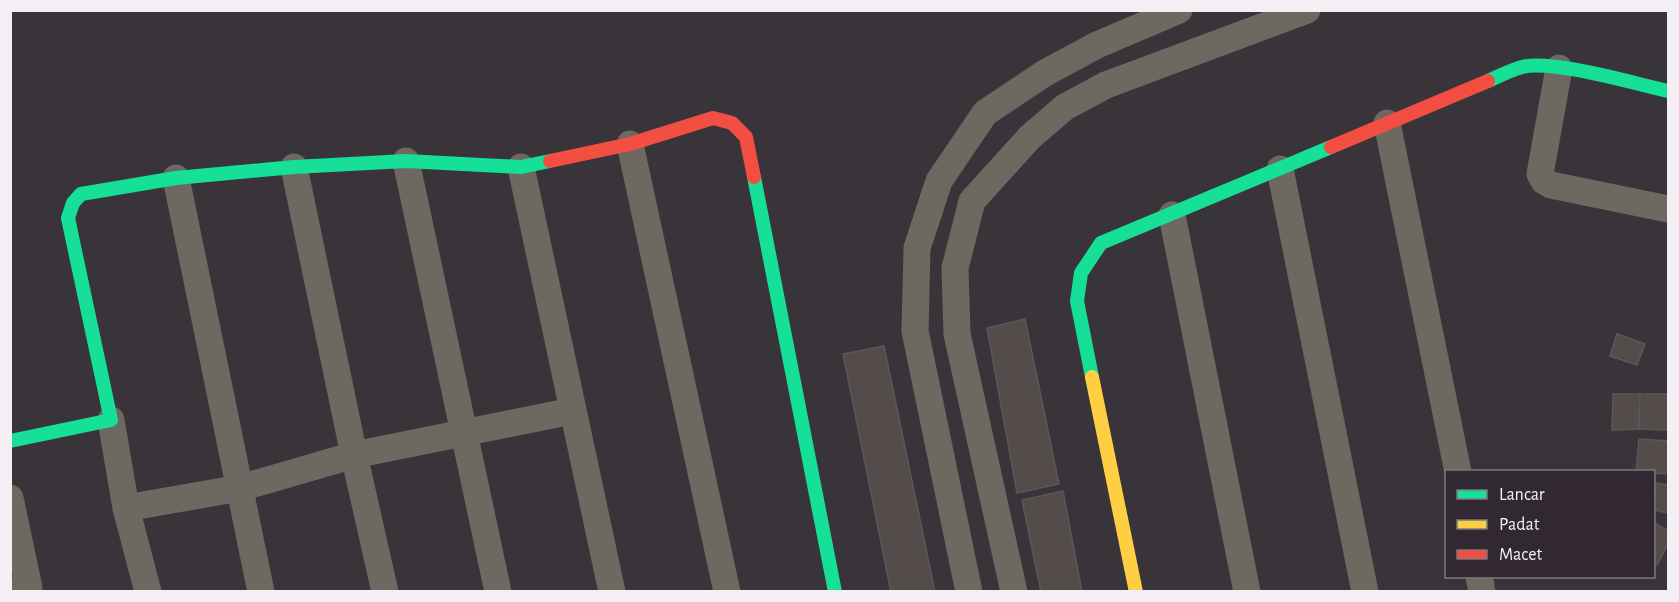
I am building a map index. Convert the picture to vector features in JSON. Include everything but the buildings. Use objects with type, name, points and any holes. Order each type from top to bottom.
[{"type":"street","points":[[969,591],[915,331],[917,248],[939,181],[985,113],[1045,74],[1097,45],[1179,10]]},
{"type":"street","points":[[1014,591],[957,334],[955,268],[972,201],[1030,137],[1065,107],[1106,85],[1306,10]]},
{"type":"street","points":[[1136,591],[1077,301],[1081,273],[1101,243],[1524,66],[1539,65],[1558,68],[1668,91]]},
{"type":"street","points":[[1558,68],[1540,174],[1544,181],[1551,185],[1668,209]]},
{"type":"street","points":[[148,591],[126,508],[111,420],[69,218],[73,203],[81,194],[176,178],[294,167],[406,161],[521,167],[630,144],[713,118],[725,119],[736,124],[746,137],[835,591]]},
{"type":"street","points":[[1387,123],[1458,470]]},
{"type":"street","points":[[630,144],[727,591]]},
{"type":"street","points":[[406,161],[498,591]]},
{"type":"street","points":[[294,167],[385,591]]},
{"type":"street","points":[[521,167],[612,591]]},
{"type":"street","points":[[1280,169],[1365,591]]},
{"type":"street","points":[[176,178],[261,591]]},
{"type":"street","points":[[1172,215],[1247,591]]},
{"type":"street","points":[[126,508],[240,488],[354,455],[572,411]]},
{"type":"street","points":[[10,441],[111,420]]},
{"type":"street","points":[[10,498],[23,590]]},
{"type":"traffic: fast","points":[[1488,81],[1509,71],[1535,65],[1594,73],[1668,91]]},
{"type":"traffic: fast","points":[[1092,377],[1077,301],[1081,273],[1101,243],[1331,147]]},
{"type":"traffic: fast","points":[[10,441],[111,420],[68,218],[73,203],[81,194],[176,178],[294,167],[406,161],[521,167],[550,161]]},
{"type":"traffic: fast","points":[[754,177],[835,592]]},
{"type":"traffic: slow","points":[[1092,377],[1136,592]]},
{"type":"traffic: jam","points":[[1331,147],[1488,81]]},
{"type":"traffic: jam","points":[[550,161],[630,144],[713,118],[732,123],[746,137],[754,177]]}]
